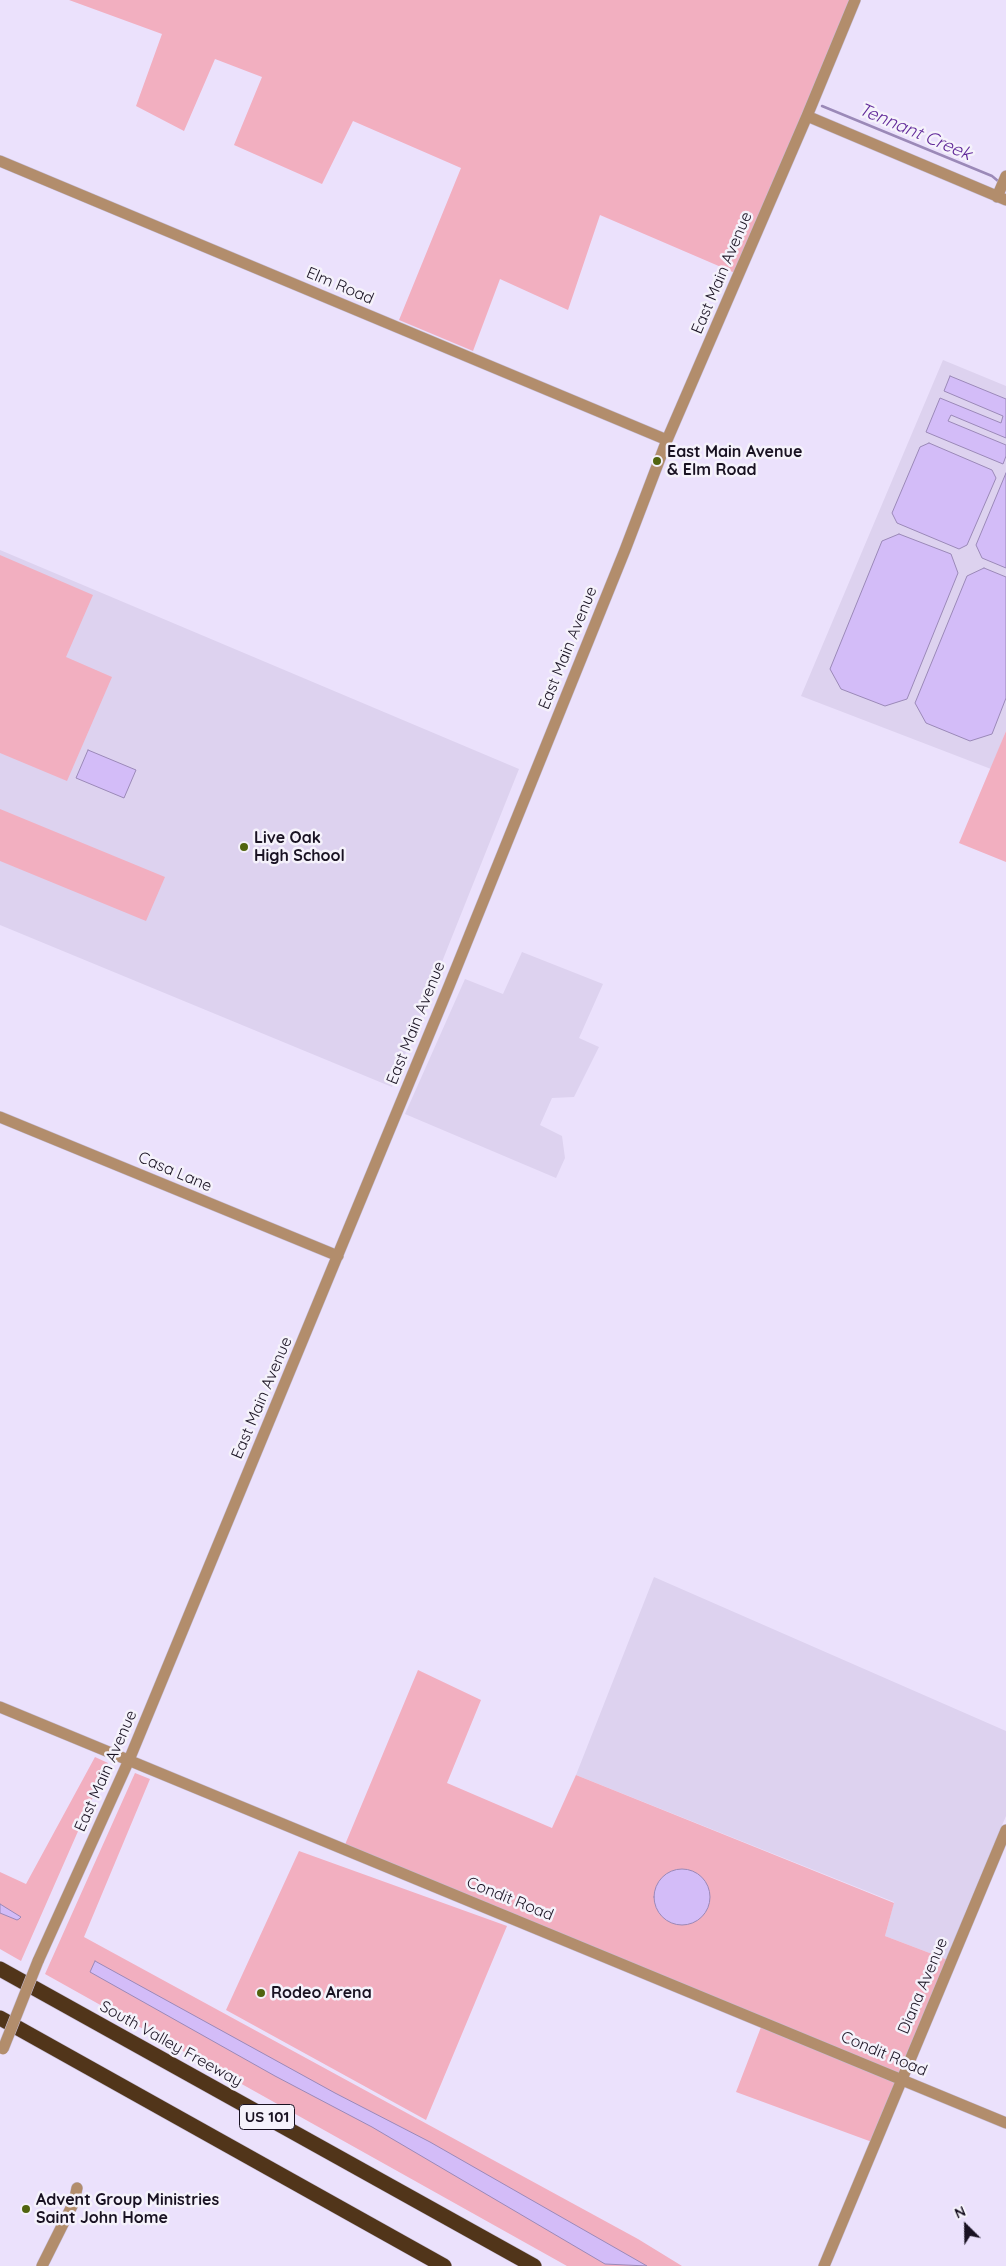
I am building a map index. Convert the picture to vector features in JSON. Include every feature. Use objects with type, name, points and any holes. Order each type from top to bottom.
[{"type":"highway","name":"South Valley Freeway","points":[[0,1969],[534,2266]]},
{"type":"highway","name":"US 101","points":[[0,2018],[444,2266]]},
{"type":"street","name":"East Main Avenue","points":[[1,2052],[38,1961],[129,1760],[338,1256],[563,705],[668,440],[855,0]]},
{"type":"street","points":[[807,116],[1002,198],[1006,176]]},
{"type":"street","name":"Elm Road","points":[[0,161],[668,440]]},
{"type":"street","name":"Casa Lane","points":[[0,1117],[338,1256]]},
{"type":"street","name":"Condit Road","points":[[0,1707],[1006,2124]]},
{"type":"street","name":"Diana Avenue","points":[[824,2266],[1006,1830]]},
{"type":"street","points":[[42,2266],[74,2202],[77,2188]]},
{"type":"shaded area","points":[[69,0],[850,0],[735,273],[600,215],[568,310],[500,279],[473,351],[399,320],[461,168],[353,121],[322,184],[234,145],[262,77],[215,59],[184,131],[136,106],[162,34]]},
{"type":"shaded area","points":[[943,360],[1006,386],[1006,731],[991,769],[801,696]]},
{"type":"shaded area","points":[[950,376],[1006,399],[1006,438],[951,415],[948,421],[1006,445],[1006,456],[1003,464],[926,432],[940,398],[1001,423],[1003,416],[944,391]]},
{"type":"shaded area","points":[[929,443],[992,470],[996,478],[967,545],[959,549],[897,523],[892,513],[920,447]]},
{"type":"shaded area","points":[[1006,473],[1006,568],[982,558],[976,545]]},
{"type":"shaded area","points":[[899,534],[951,554],[958,573],[907,699],[885,706],[841,689],[830,669],[882,541]]},
{"type":"shaded area","name":"Live Oak High School","points":[[0,550],[519,769],[392,1087],[0,925]]},
{"type":"shaded area","points":[[0,555],[93,595],[66,657],[112,677],[67,781],[0,753]]},
{"type":"shaded area","points":[[984,568],[1006,577],[1006,698],[992,734],[970,741],[926,723],[915,703],[967,576]]},
{"type":"shaded area","points":[[1006,731],[1006,862],[959,843]]},
{"type":"shaded area","points":[[88,750],[136,770],[124,798],[76,778]]},
{"type":"shaded area","points":[[0,809],[165,877],[146,921],[0,861]]},
{"type":"shaded area","points":[[522,952],[603,984],[579,1038],[599,1047],[574,1097],[552,1098],[540,1125],[562,1136],[565,1158],[556,1178],[405,1114],[465,979],[503,994]]},
{"type":"shaded area","points":[[654,1577],[1006,1731],[1006,1816],[967,1908],[948,1960],[885,1936],[894,1902],[576,1775]]},
{"type":"shaded area","points":[[418,1670],[481,1700],[447,1783],[552,1828],[576,1775],[894,1903],[885,1936],[948,1960],[900,2069],[872,2142],[736,2092],[763,2022],[344,1847]]},
{"type":"shaded area","points":[[95,1757],[108,1763],[21,1961],[0,1949],[0,1872],[26,1884]]},
{"type":"shaded area","points":[[135,1773],[150,1779],[84,1937],[638,2239],[682,2266],[567,2266],[45,1974]]},
{"type":"shaded area","points":[[299,1851],[507,1926],[426,2120],[226,2010]]},
{"type":"shaded area","points":[[682,1869],[693,1871],[702,1877],[708,1886],[710,1897],[708,1908],[702,1917],[693,1923],[682,1925],[671,1923],[662,1917],[656,1908],[654,1897],[656,1886],[662,1877],[671,1871]]},
{"type":"shaded area","points":[[0,1904],[21,1917],[17,1920],[0,1913]]},
{"type":"shaded area","points":[[95,1961],[335,2093],[430,2142],[647,2266],[605,2264],[372,2127],[275,2076],[90,1972]]},
{"type":"waterway","name":"Tennant Creek","points":[[822,106],[992,176],[998,181]]},
{"type":"place","name":"East Main Avenue & Elm Road","points":[[657,461]]},
{"type":"place","name":"Live Oak High School","points":[[244,847]]},
{"type":"place","name":"Rodeo Arena","points":[[261,1993]]},
{"type":"place","name":"Advent Group Ministries Saint John Home","points":[[26,2209]]}]
